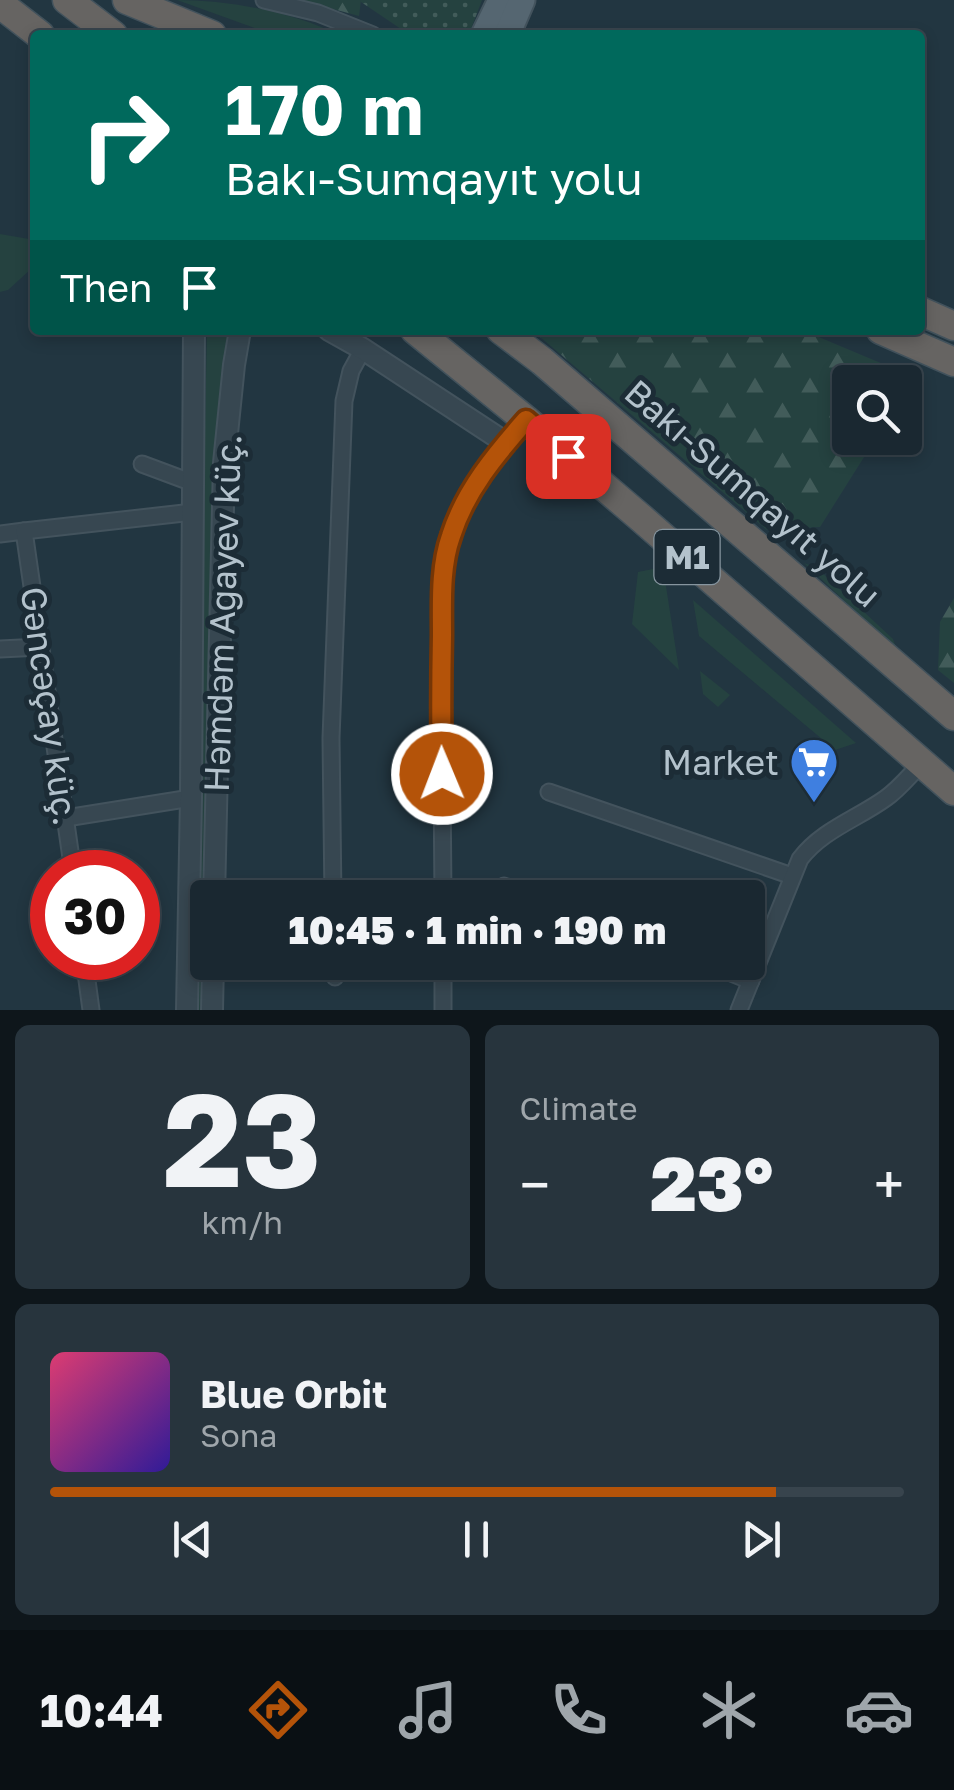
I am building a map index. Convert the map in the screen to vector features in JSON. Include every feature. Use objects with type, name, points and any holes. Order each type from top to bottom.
[{"type":"highway","points":[[67,0],[106,30]]},
{"type":"highway","points":[[127,0],[200,30]]},
{"type":"highway","points":[[0,4],[31,30]]},
{"type":"highway","points":[[925,313],[954,326]]},
{"type":"highway","name":"M1","points":[[420,335],[526,420],[954,791]]},
{"type":"highway","name":"Bakı-Sumqayıt yolu","points":[[507,335],[954,716]]},
{"type":"highway","points":[[515,335],[542,362]]},
{"type":"highway","points":[[892,335],[954,362]]},
{"type":"main road","points":[[486,30],[501,0]]},
{"type":"main road","points":[[510,30],[522,0]]},
{"type":"street","points":[[264,0],[318,13],[360,30]]},
{"type":"street","points":[[0,16],[30,32]]},
{"type":"street","points":[[187,1010],[194,335]]},
{"type":"street","name":"Həmdəm Ağayev küç.","points":[[214,880],[224,463],[239,335]]},
{"type":"street","points":[[338,335],[506,443]]},
{"type":"street","points":[[333,880],[331,738],[344,401],[363,349]]},
{"type":"street","points":[[443,880],[445,555],[468,494],[526,420]]},
{"type":"street","points":[[142,464],[194,483]]},
{"type":"street","points":[[0,534],[194,512]]},
{"type":"street","name":"Gəncəçay küç.","points":[[24,531],[70,850]]},
{"type":"street","points":[[0,649],[41,646]]},
{"type":"street","points":[[765,944],[792,876],[808,848],[887,797],[921,764]]},
{"type":"street","points":[[549,792],[792,876]]},
{"type":"street","points":[[66,818],[191,798]]},
{"type":"street","points":[[87,980],[91,1010]]},
{"type":"street","points":[[212,1010],[213,980]]},
{"type":"street","points":[[442,1010],[443,980]]},
{"type":"street","points":[[740,1010],[751,980]]},
{"type":"green space","points":[[177,0],[260,9],[326,30],[260,30]]},
{"type":"green space","points":[[300,0],[361,0],[359,16]]},
{"type":"green space","points":[[482,0],[470,30],[403,30],[361,2]]},
{"type":"green space","points":[[0,234],[30,239],[30,270],[8,290],[0,292]]},
{"type":"green space","points":[[207,335],[230,335],[216,495],[208,880],[196,880]]},
{"type":"green space","points":[[538,335],[814,335],[885,365],[832,365],[832,455],[865,455],[820,527],[767,530]]},
{"type":"green space","points":[[804,563],[817,568],[893,639],[897,650]]},
{"type":"green space","points":[[663,567],[679,670],[632,624],[638,572]]},
{"type":"green space","points":[[954,598],[954,683],[938,670],[940,622]]},
{"type":"green space","points":[[693,600],[856,743],[835,750],[699,636]]},
{"type":"green space","points":[[700,671],[730,695],[718,707],[703,694]]},
{"type":"green space","points":[[194,980],[206,980],[205,1010],[193,1010]]},
{"type":"place","name":"Market","points":[[814,804]]},
{"type":"route","points":[[442,774],[442,589],[452,532],[468,494],[526,420],[568,456]]}]
